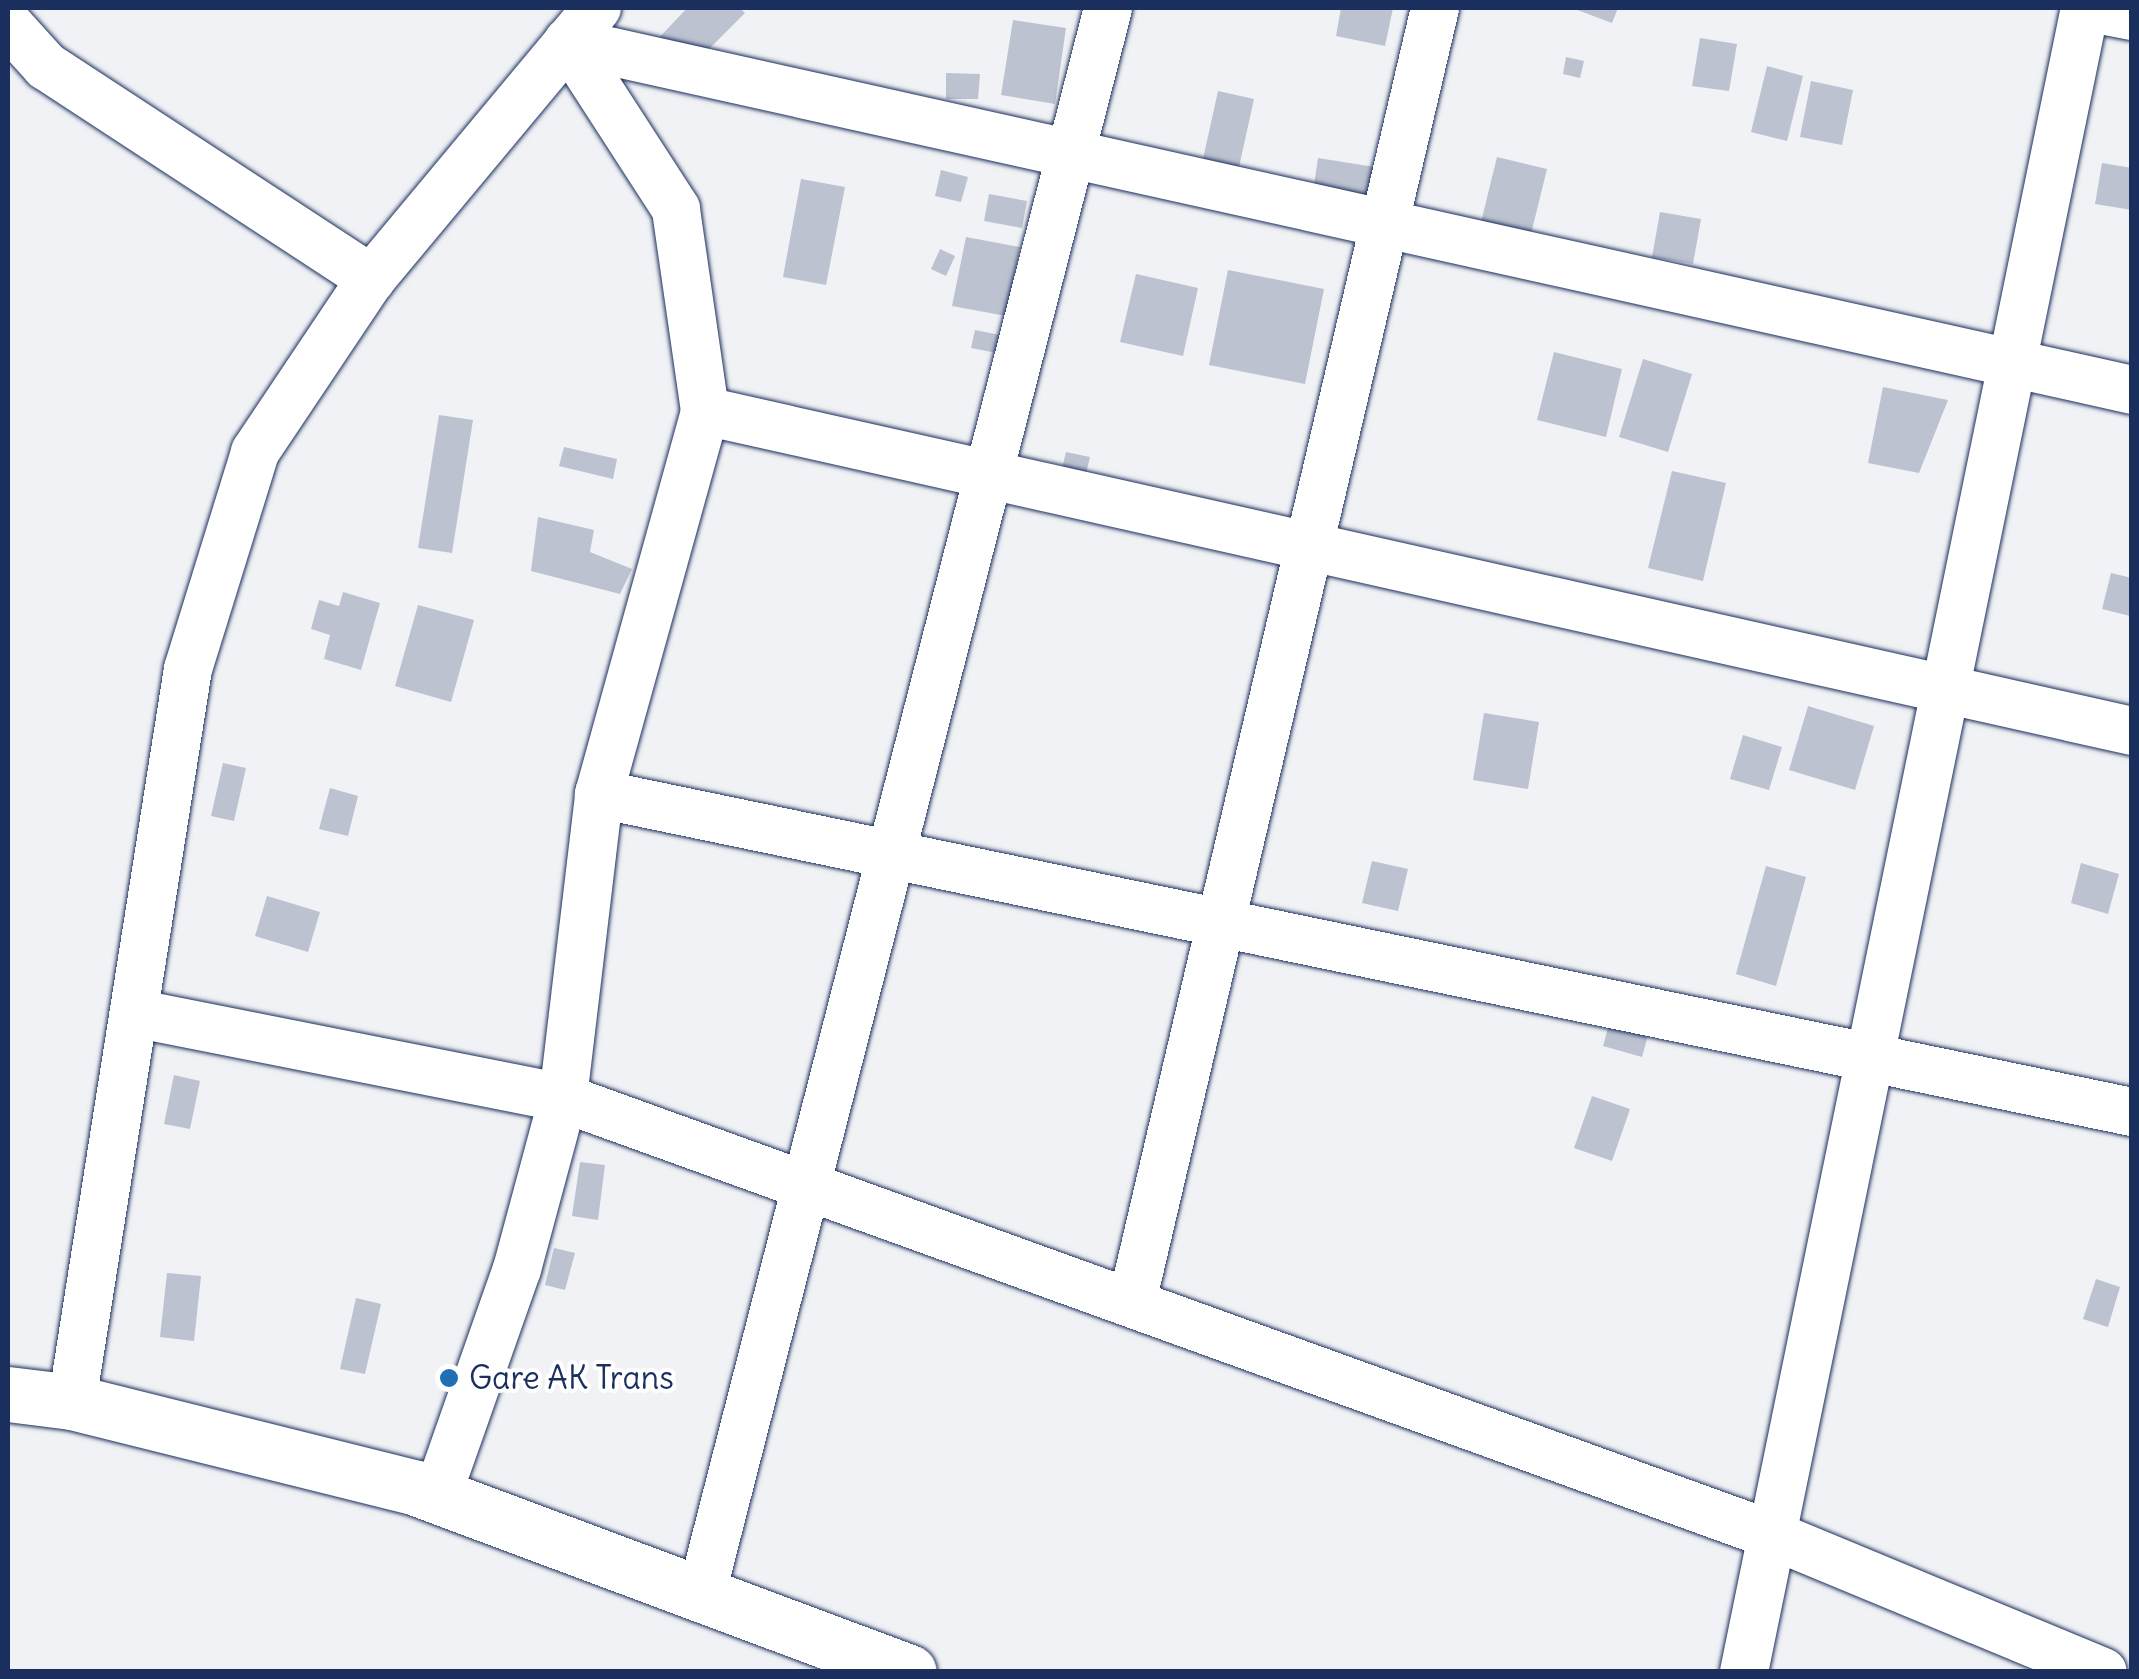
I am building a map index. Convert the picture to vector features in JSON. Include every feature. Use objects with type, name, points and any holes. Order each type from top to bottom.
[{"type":"main road","points":[[8,1394],[72,1402],[437,1496],[909,1672]]},
{"type":"street","points":[[702,1592],[1108,8]]},
{"type":"street","points":[[1132,1302],[1436,8]]},
{"type":"street","points":[[1744,1672],[2010,363],[2088,8],[2132,16]]},
{"type":"street","points":[[8,24],[27,65],[371,279]]},
{"type":"street","points":[[582,25],[1070,154],[2132,390]]},
{"type":"street","points":[[72,1402],[188,669],[255,452],[371,279],[582,25]]},
{"type":"street","points":[[437,1496],[518,1269],[563,1098],[599,794],[705,412],[676,210],[582,25]]},
{"type":"street","points":[[705,412],[2132,730]]},
{"type":"street","points":[[599,794],[2132,1112]]},
{"type":"street","points":[[134,1013],[563,1098],[1772,1536],[2103,1672]]},
{"type":"building","points":[[687,8],[740,8],[745,13],[704,54],[657,40]]},
{"type":"building","points":[[1341,8],[1393,8],[1385,46],[1336,36]]},
{"type":"building","points":[[1572,8],[1618,8],[1612,23]]},
{"type":"building","points":[[1013,20],[1066,28],[1055,104],[1001,95]]},
{"type":"building","points":[[1700,38],[1737,44],[1729,91],[1692,86]]},
{"type":"building","points":[[1566,57],[1584,61],[1580,78],[1563,74]]},
{"type":"building","points":[[1767,66],[1803,76],[1787,141],[1751,132]]},
{"type":"building","points":[[946,73],[980,74],[978,99],[946,99]]},
{"type":"building","points":[[1811,81],[1853,90],[1842,145],[1800,137]]},
{"type":"building","points":[[1218,91],[1254,99],[1239,167],[1203,159]]},
{"type":"building","points":[[1497,157],[1547,169],[1531,234],[1481,222]]},
{"type":"building","points":[[1318,158],[1381,168],[1375,202],[1313,192]]},
{"type":"building","points":[[2102,163],[2132,168],[2132,210],[2095,204]]},
{"type":"building","points":[[941,170],[968,177],[961,202],[935,196]]},
{"type":"building","points":[[801,179],[845,187],[826,285],[783,277]]},
{"type":"building","points":[[989,194],[1027,201],[1022,228],[984,221]]},
{"type":"building","points":[[1660,212],[1701,219],[1693,264],[1652,257]]},
{"type":"building","points":[[966,237],[1020,247],[1006,316],[952,306]]},
{"type":"building","points":[[940,249],[955,256],[946,276],[931,269]]},
{"type":"building","points":[[1228,270],[1324,289],[1305,384],[1209,365]]},
{"type":"building","points":[[1136,274],[1198,288],[1183,356],[1120,342]]},
{"type":"building","points":[[975,330],[1005,336],[1002,354],[971,348]]},
{"type":"building","points":[[1554,352],[1622,369],[1606,437],[1537,420]]},
{"type":"building","points":[[1643,359],[1692,374],[1668,452],[1619,437]]},
{"type":"building","points":[[1883,387],[1948,400],[1919,473],[1868,463]]},
{"type":"building","points":[[439,415],[473,420],[452,553],[418,548]]},
{"type":"building","points":[[564,447],[617,459],[613,479],[559,466]]},
{"type":"building","points":[[1066,452],[1090,457],[1085,478],[1061,473]]},
{"type":"building","points":[[1672,471],[1726,483],[1703,581],[1648,568]]},
{"type":"building","points":[[538,517],[594,530],[590,552],[632,569],[620,594],[531,571]]},
{"type":"building","points":[[2111,573],[2132,578],[2130,616],[2102,609]]},
{"type":"building","points":[[343,592],[380,603],[361,670],[324,659],[330,635],[311,629],[319,600],[339,606]]},
{"type":"building","points":[[418,605],[474,620],[451,702],[395,686]]},
{"type":"building","points":[[1808,706],[1874,726],[1855,790],[1789,770]]},
{"type":"building","points":[[1484,713],[1539,722],[1528,789],[1473,780]]},
{"type":"building","points":[[1743,735],[1782,747],[1769,790],[1730,779]]},
{"type":"building","points":[[223,763],[246,768],[234,821],[211,816]]},
{"type":"building","points":[[330,788],[358,796],[348,836],[319,829]]},
{"type":"building","points":[[1372,861],[1408,869],[1398,911],[1362,903]]},
{"type":"building","points":[[2081,863],[2119,874],[2108,914],[2071,903]]},
{"type":"building","points":[[1766,866],[1806,877],[1776,986],[1736,974]]},
{"type":"building","points":[[267,896],[320,912],[308,952],[255,936]]},
{"type":"building","points":[[1611,1017],[1650,1028],[1642,1057],[1603,1046]]},
{"type":"building","points":[[174,1075],[200,1081],[190,1129],[164,1124]]},
{"type":"building","points":[[1592,1096],[1630,1109],[1612,1161],[1574,1148]]},
{"type":"building","points":[[580,1162],[605,1165],[598,1220],[572,1216]]},
{"type":"building","points":[[554,1248],[575,1253],[565,1290],[545,1285]]},
{"type":"building","points":[[167,1273],[201,1276],[194,1341],[160,1337]]},
{"type":"building","points":[[2096,1279],[2120,1287],[2108,1327],[2083,1319]]},
{"type":"building","points":[[356,1298],[381,1304],[365,1374],[340,1369]]},
{"type":"place","name":"Gare AK Trans","points":[[449,1378]]}]
